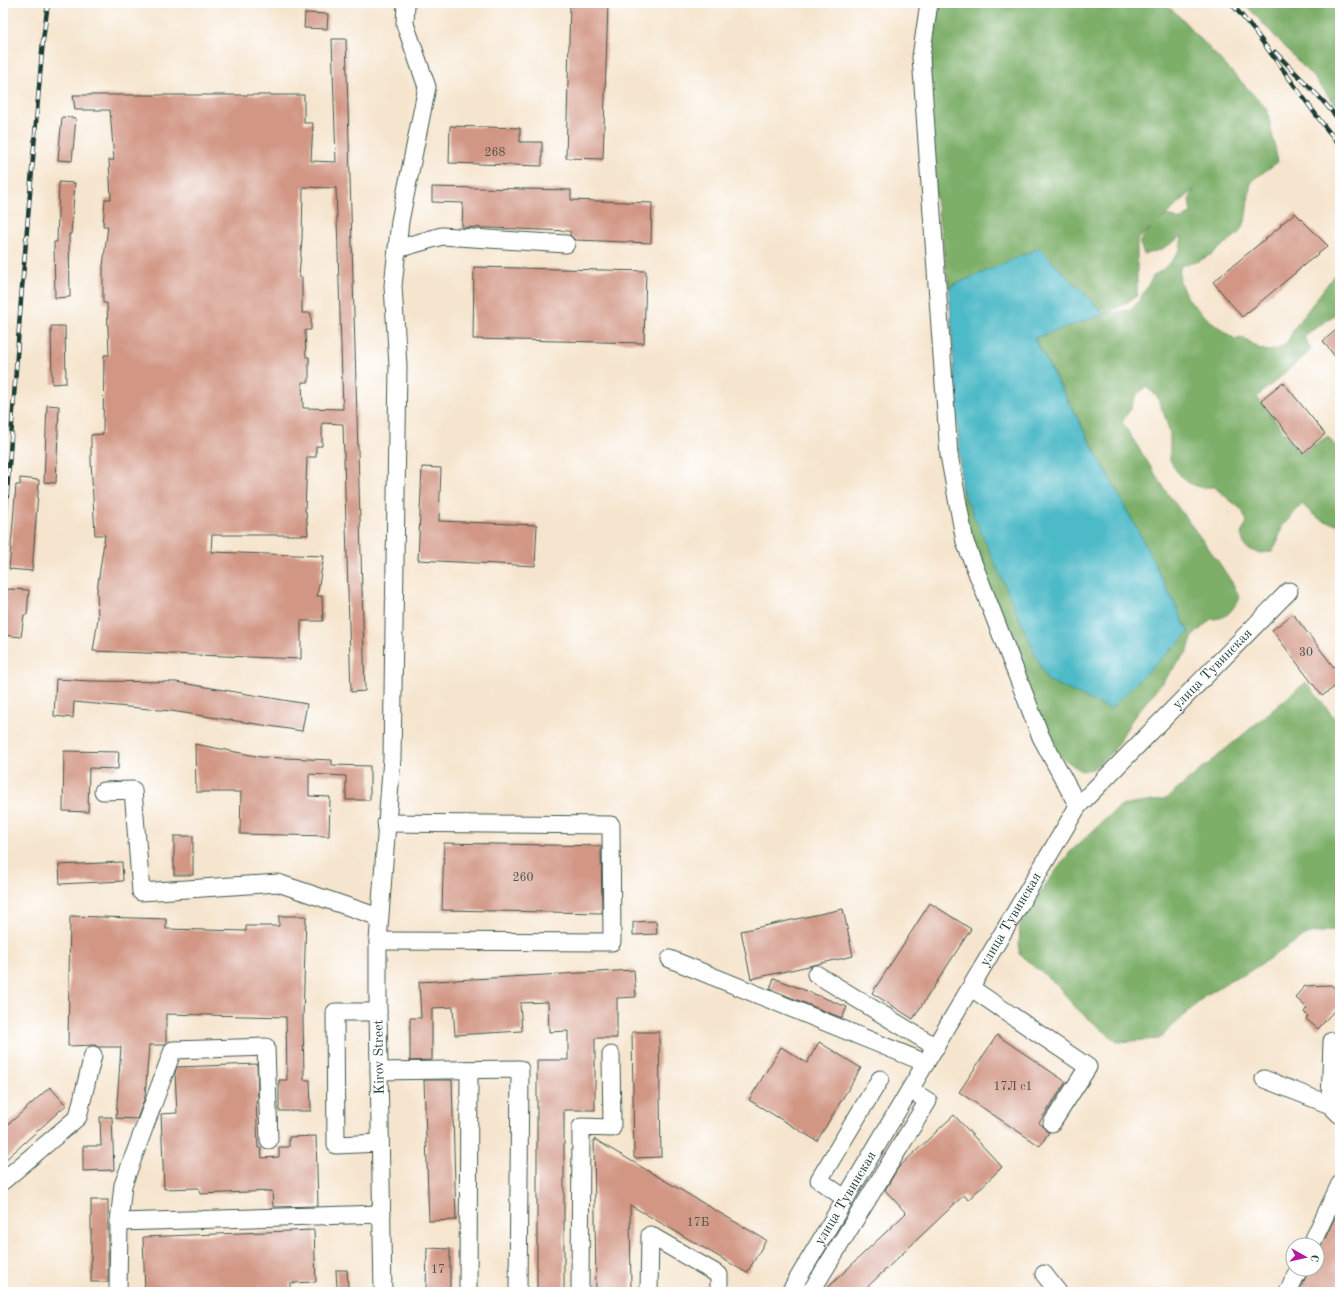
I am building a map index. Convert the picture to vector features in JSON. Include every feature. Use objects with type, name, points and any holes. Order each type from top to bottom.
[{"type":"street","name":"Kirov Street","points":[[383,1292],[378,941],[392,750],[398,366],[393,286],[400,221],[427,87],[405,24],[406,3]]},
{"type":"street","points":[[929,3],[921,57],[950,455],[965,542],[1041,737],[1078,806]]},
{"type":"street","points":[[397,249],[442,236],[566,244]]},
{"type":"street","name":"улица Тувинская","points":[[790,1292],[1078,806],[1289,591]]},
{"type":"street","points":[[103,791],[133,790],[141,892],[278,883],[379,918]]},
{"type":"street","points":[[378,941],[612,942],[611,826],[386,823]]},
{"type":"street","points":[[670,959],[926,1063]]},
{"type":"street","points":[[816,974],[936,1047]]},
{"type":"street","points":[[971,988],[1088,1067],[1052,1123]]},
{"type":"street","points":[[378,1012],[336,1012],[336,1145],[380,1143]]},
{"type":"street","points":[[1264,1079],[1335,1110],[1332,1041]]},
{"type":"street","points":[[118,1292],[119,1222],[123,1185],[173,1050],[266,1047],[269,1140]]},
{"type":"street","points":[[3,1181],[78,1117],[93,1055]]},
{"type":"street","points":[[580,1292],[581,1127],[612,1128],[611,1055]]},
{"type":"street","points":[[468,1292],[469,1070]]},
{"type":"street","points":[[379,1071],[520,1070],[518,1292]]},
{"type":"street","points":[[846,1199],[819,1180],[880,1079]]},
{"type":"street","points":[[808,1292],[812,1290],[928,1101],[910,1090]]},
{"type":"street","points":[[1315,1237],[1340,1184]]},
{"type":"street","points":[[119,1222],[382,1214]]},
{"type":"street","points":[[649,1292],[650,1235],[719,1275],[719,1292]]},
{"type":"street","points":[[1044,1274],[1058,1292]]},
{"type":"street","points":[[1288,1292],[1295,1277]]},
{"type":"green space","points":[[937,3],[1162,3],[1176,13],[1267,109],[1278,162],[1251,181],[1245,222],[1238,234],[1212,254],[1199,261],[1180,266],[1180,281],[1189,299],[1195,307],[1211,321],[1235,339],[1244,338],[1260,349],[1269,351],[1278,349],[1286,344],[1296,326],[1340,268],[1340,311],[1304,336],[1311,350],[1257,397],[1301,454],[1328,436],[1340,453],[1340,522],[1337,524],[1321,520],[1302,504],[1282,527],[1272,552],[1258,553],[1245,547],[1241,534],[1247,522],[1242,510],[1214,487],[1199,487],[1187,482],[1177,472],[1170,460],[1170,433],[1157,396],[1146,387],[1136,395],[1131,408],[1122,422],[1168,494],[1218,561],[1240,598],[1225,616],[1217,619],[1211,619],[1193,636],[1187,652],[1133,718],[1113,751],[1093,769],[1081,771],[1060,756],[1041,724],[964,526],[961,487],[1150,669],[1189,633],[1143,540],[1034,337],[1105,314],[1039,248],[949,287],[935,193],[927,71]],"holes":[[[1194,190],[1189,200],[1191,213],[1180,220],[1168,215],[1159,221]],[[1151,228],[1139,242],[1144,254],[1160,250],[1182,236],[1180,249],[1173,260],[1154,275],[1140,299],[1132,309],[1107,314],[1137,296],[1137,240]]]},
{"type":"green space","points":[[1244,3],[1340,3],[1340,110],[1313,77]]},
{"type":"green space","points":[[1306,682],[1340,725],[1340,929],[1306,935],[1242,976],[1234,978],[1205,996],[1159,1039],[1117,1042],[1076,1008],[1057,985],[1019,954],[1020,919],[1070,852],[1120,806],[1166,799]]},
{"type":"water","points":[[1039,248],[1105,314],[1034,338],[1143,540],[1189,633],[1110,709],[1047,680],[961,487],[949,287]]},
{"type":"building","points":[[570,3],[608,3],[603,159],[566,158]]},
{"type":"building","points":[[305,13],[328,14],[327,29],[304,28]]},
{"type":"building","points":[[332,39],[346,39],[365,691],[351,692],[343,424],[322,423],[322,446],[316,446],[316,457],[307,457],[305,511],[308,535],[212,535],[211,552],[324,556],[317,596],[322,596],[323,621],[301,621],[301,659],[93,651],[98,619],[97,590],[105,535],[95,535],[91,435],[103,434],[104,355],[109,355],[107,303],[103,303],[103,266],[108,226],[103,226],[105,199],[111,199],[109,160],[114,160],[110,110],[75,110],[73,95],[304,95],[304,123],[313,123],[311,161],[336,162]],"holes":[[[303,187],[336,188],[343,409],[303,408],[302,382],[309,382],[309,357],[306,357],[305,330],[311,330],[311,313],[302,313],[302,277],[299,277],[302,239]]]},
{"type":"building","points":[[62,117],[76,118],[72,161],[58,160]]},
{"type":"building","points":[[450,126],[520,128],[520,142],[542,142],[542,166],[449,163]]},
{"type":"building","points":[[59,182],[75,183],[71,234],[69,234],[70,297],[55,298],[54,242],[57,242]]},
{"type":"building","points":[[432,187],[571,190],[571,200],[652,203],[651,243],[575,240],[570,235],[570,231],[462,227],[463,203],[432,202]]},
{"type":"building","points":[[1295,213],[1328,246],[1242,317],[1213,282]]},
{"type":"building","points":[[474,267],[646,271],[644,343],[473,339]]},
{"type":"building","points":[[51,326],[65,326],[66,383],[52,384]]},
{"type":"building","points":[[1340,327],[1340,363],[1323,341]]},
{"type":"building","points":[[1283,382],[1325,434],[1303,453],[1261,400]]},
{"type":"building","points":[[47,405],[59,406],[56,483],[44,482]]},
{"type":"building","points":[[422,467],[441,468],[439,521],[537,525],[535,566],[418,560]]},
{"type":"building","points":[[20,478],[39,480],[32,571],[9,569],[16,485],[20,485]]},
{"type":"building","points":[[8,589],[29,590],[27,615],[24,615],[21,637],[3,635]]},
{"type":"building","points":[[1293,614],[1340,675],[1340,683],[1322,696],[1272,630]]},
{"type":"building","points":[[56,679],[176,682],[307,704],[302,731],[171,711],[74,702],[73,718],[54,716]]},
{"type":"building","points":[[195,744],[261,757],[332,760],[332,765],[370,766],[370,800],[346,800],[346,776],[309,774],[309,796],[330,797],[329,836],[240,834],[241,792],[196,792]]},
{"type":"building","points":[[64,751],[119,752],[118,769],[89,768],[88,812],[63,811]]},
{"type":"building","points":[[174,836],[193,836],[193,875],[174,875]]},
{"type":"building","points":[[444,843],[601,846],[602,913],[442,910]]},
{"type":"building","points":[[122,862],[123,881],[60,884],[59,865]]},
{"type":"building","points":[[930,903],[971,929],[913,1019],[872,993]]},
{"type":"building","points":[[843,909],[853,956],[751,979],[741,931]]},
{"type":"building","points":[[70,916],[166,919],[166,929],[246,931],[246,926],[279,926],[279,916],[306,916],[303,1018],[304,1080],[310,1080],[311,1111],[279,1111],[279,1080],[287,1080],[286,1017],[166,1014],[166,1044],[149,1045],[145,1097],[137,1119],[116,1118],[121,1047],[98,1047],[95,1045],[68,1046]]},
{"type":"building","points":[[656,921],[657,934],[633,935],[633,922]]},
{"type":"building","points":[[634,970],[636,997],[617,998],[617,1038],[595,1038],[595,1110],[564,1110],[564,1292],[537,1292],[537,1060],[568,1060],[568,1031],[549,1032],[548,1002],[520,1003],[522,1031],[455,1035],[453,1007],[432,1008],[432,1060],[410,1061],[410,1018],[421,1018],[419,982]]},
{"type":"building","points":[[774,978],[847,1007],[842,1018],[770,989]]},
{"type":"building","points":[[1331,985],[1340,993],[1340,1004],[1318,1029],[1306,1019],[1308,1016],[1304,1012],[1307,1008],[1295,997],[1305,986]]},
{"type":"building","points":[[632,1032],[659,1032],[661,1157],[634,1158]]},
{"type":"building","points":[[997,1035],[1066,1082],[1039,1123],[1046,1131],[1049,1132],[1040,1146],[959,1092]]},
{"type":"building","points":[[819,1042],[861,1068],[817,1141],[749,1100],[781,1047],[807,1063]]},
{"type":"building","points":[[257,1064],[258,1100],[256,1100],[258,1148],[261,1148],[262,1158],[279,1157],[279,1147],[289,1147],[289,1137],[316,1136],[318,1206],[273,1207],[272,1191],[200,1194],[199,1188],[164,1189],[161,1114],[177,1113],[175,1073],[177,1067]]},
{"type":"building","points":[[424,1080],[452,1080],[456,1220],[429,1221]]},
{"type":"building","points":[[50,1087],[66,1105],[3,1162],[3,1129]]},
{"type":"building","points":[[954,1115],[1002,1167],[968,1200],[964,1195],[862,1292],[823,1292],[906,1213],[885,1190],[898,1168]]},
{"type":"building","points":[[100,1117],[112,1117],[114,1170],[83,1171],[83,1146],[101,1146]]},
{"type":"building","points":[[594,1139],[766,1240],[747,1273],[630,1205],[631,1292],[596,1292]]},
{"type":"building","points":[[91,1200],[108,1200],[108,1282],[91,1282]]},
{"type":"building","points":[[1340,1207],[1340,1292],[1299,1292],[1306,1277],[1325,1277],[1325,1238]]},
{"type":"building","points":[[314,1230],[316,1282],[290,1283],[290,1292],[145,1292],[143,1237]]},
{"type":"building","points":[[427,1248],[450,1249],[450,1292],[426,1292]]},
{"type":"building","points":[[336,1270],[347,1270],[348,1287],[337,1288]]},
{"type":"railway","points":[[3,549],[21,300],[43,40],[48,3]]},
{"type":"railway","points":[[1231,3],[1253,29],[1340,145]]},
{"type":"railway","points":[[1275,52],[1322,100],[1340,121]]}]
